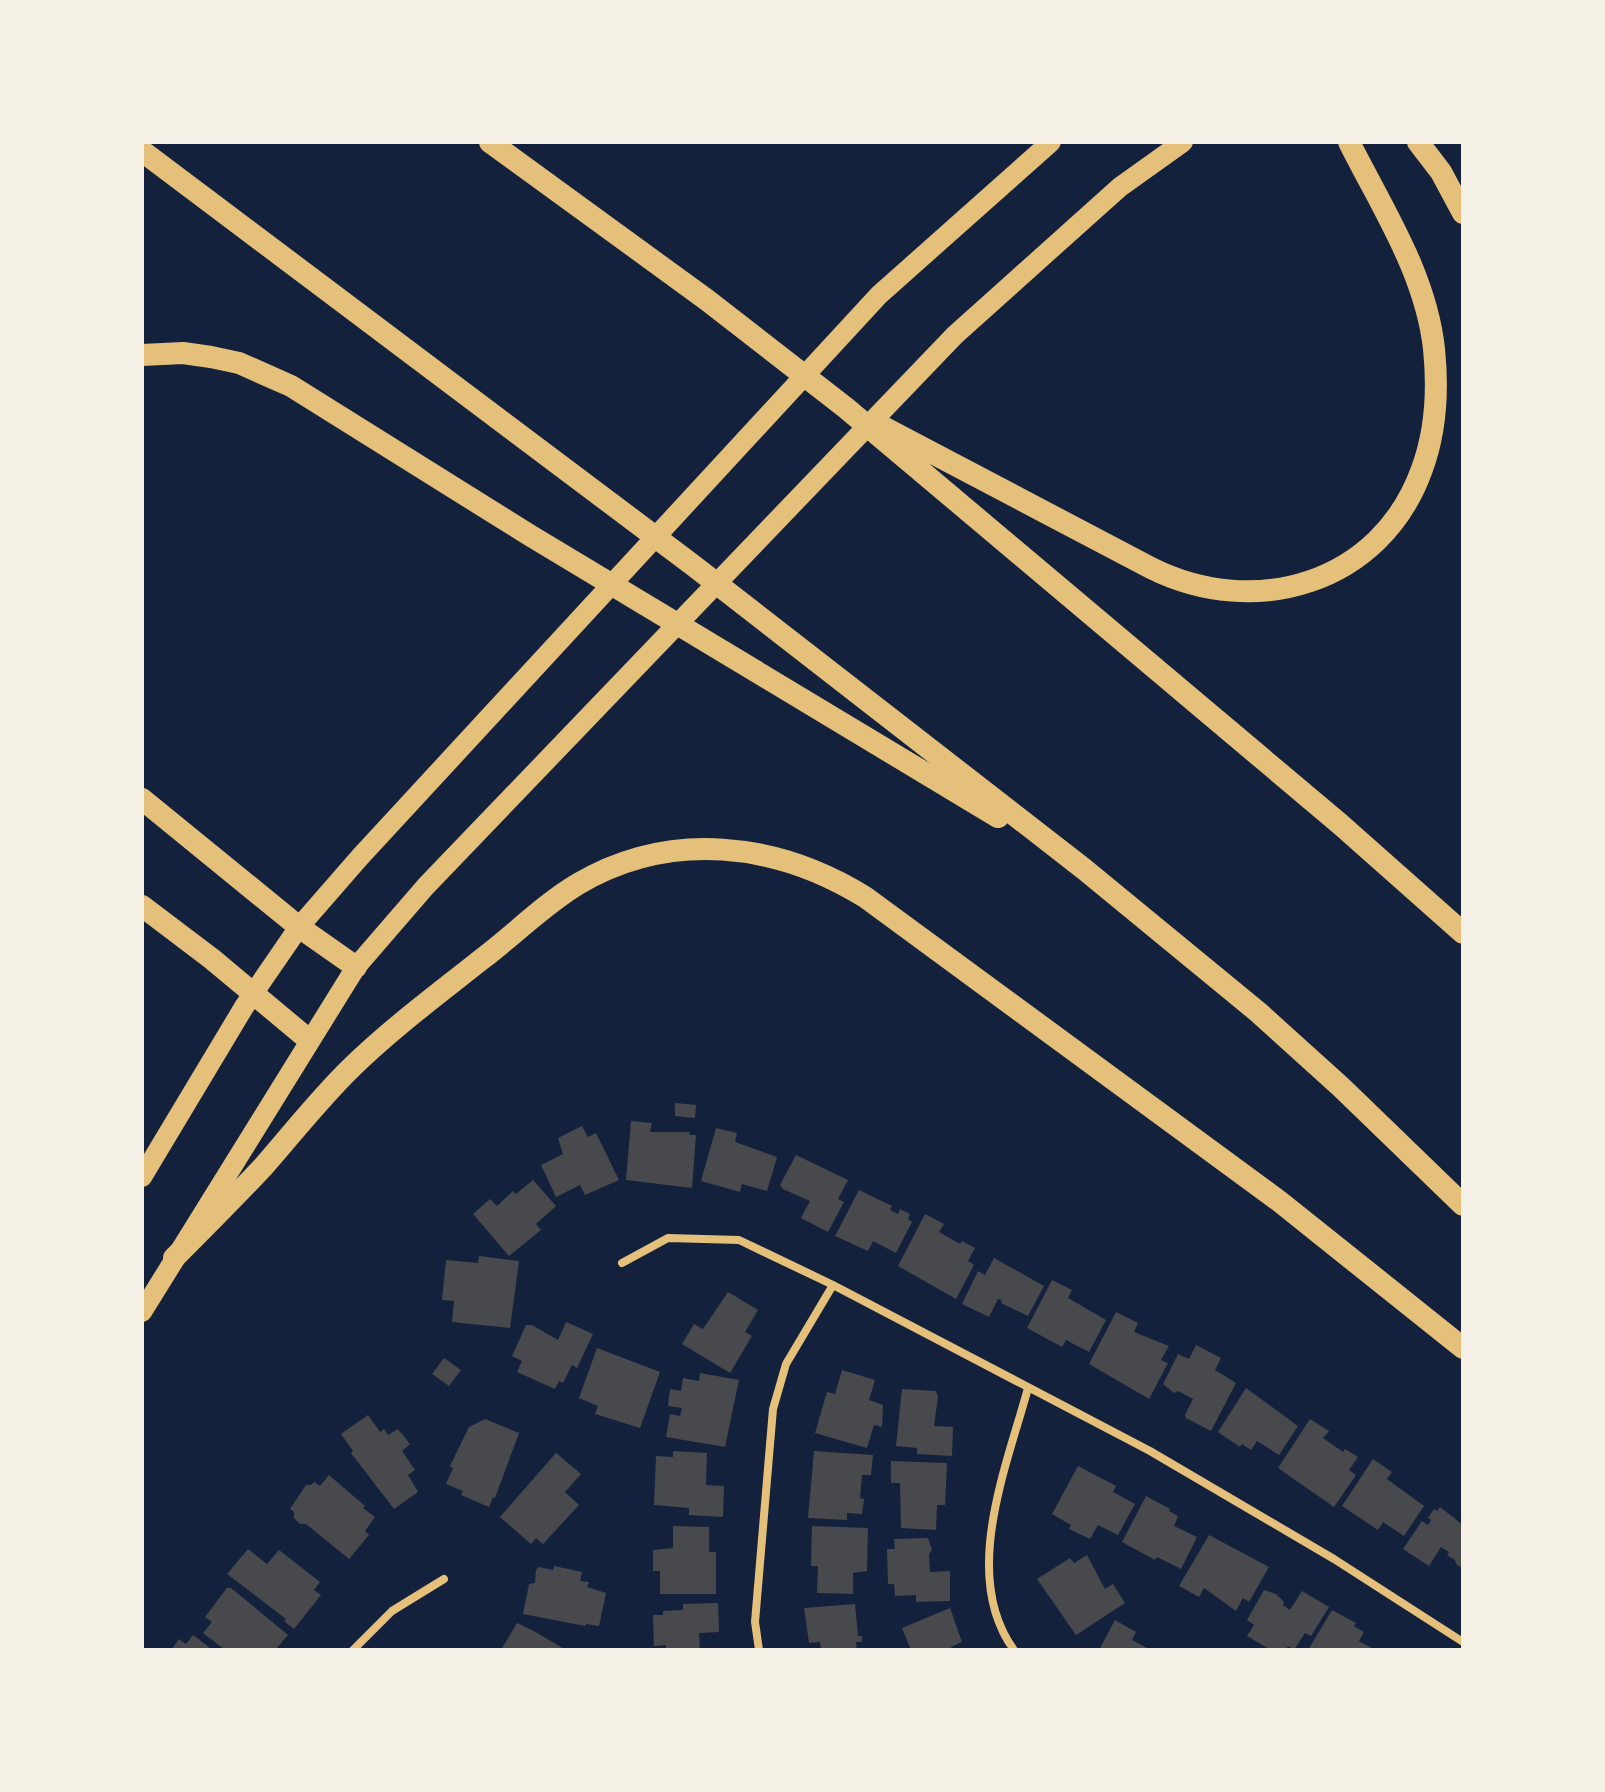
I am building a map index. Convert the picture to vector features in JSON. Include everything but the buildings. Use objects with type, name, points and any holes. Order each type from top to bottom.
[{"type":"highway","points":[[490,142],[707,300],[846,408],[1340,824],[1463,933]]},
{"type":"highway","points":[[846,408],[1173,579],[1222,592],[1272,591],[1321,577],[1364,551],[1382,534],[1412,493],[1429,446],[1435,402],[1434,348],[1429,317],[1407,256],[1349,142]]},
{"type":"highway","points":[[1418,142],[1441,172],[1463,213]]},
{"type":"highway","points":[[142,151],[585,484],[1084,869],[1268,1022],[1463,1205]]},
{"type":"highway","points":[[142,355],[183,353],[211,357],[266,373],[291,386],[531,536],[1084,869]]},
{"type":"highway","points":[[142,799],[299,927],[356,967]]},
{"type":"highway","points":[[174,1258],[260,1170],[350,1069],[412,1014],[553,901],[578,884],[634,860],[693,849],[723,849],[753,852],[797,863],[839,881],[865,897],[1279,1201],[1463,1348]]},
{"type":"highway","points":[[142,906],[309,1040]]},
{"type":"main road","points":[[142,1177],[253,994],[299,927],[360,857],[879,295],[1051,142]]},
{"type":"main road","points":[[142,1312],[356,967],[426,886],[955,335],[1120,187],[1183,142]]},
{"type":"street","points":[[622,1263],[668,1238],[739,1240],[833,1285],[1187,1472],[1334,1559],[1463,1642]]},
{"type":"street","points":[[759,1650],[755,1622],[773,1409],[786,1364],[833,1285]]},
{"type":"street","points":[[1014,1650],[1006,1638],[991,1589],[989,1543],[992,1520],[1028,1388]]},
{"type":"street","points":[[353,1650],[392,1611],[444,1579]]}]
